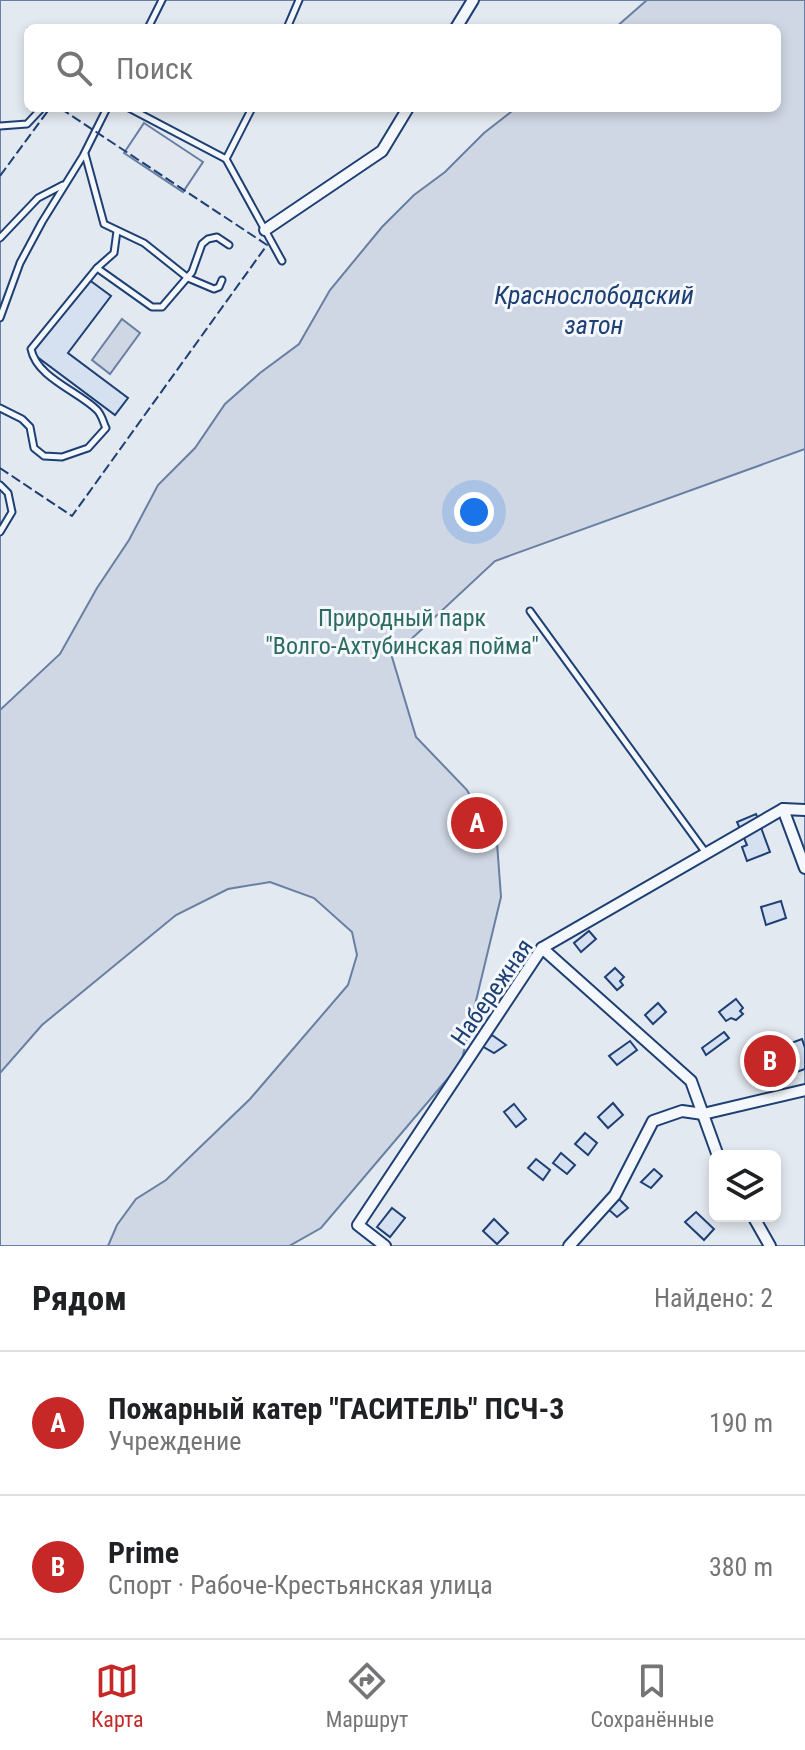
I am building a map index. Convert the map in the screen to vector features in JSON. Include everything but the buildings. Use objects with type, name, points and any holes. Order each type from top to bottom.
[{"type":"street","points":[[458,24],[473,0]]},
{"type":"street","points":[[265,230],[382,151],[406,112]]},
{"type":"street","points":[[805,810],[783,809],[805,868]]},
{"type":"street","name":"Набережная","points":[[385,1246],[358,1225],[542,948],[783,809]]},
{"type":"street","points":[[542,948],[691,1081],[716,1150]]},
{"type":"street","points":[[569,1246],[615,1195],[653,1121],[682,1111],[703,1114],[805,1090]]},
{"type":"street","points":[[756,1222],[770,1246]]},
{"type":"lane","points":[[150,24],[162,0]]},
{"type":"lane","points":[[289,24],[299,0]]},
{"type":"lane","points":[[0,126],[27,124],[38,112]]},
{"type":"lane","points":[[0,318],[20,263],[85,153],[105,112]]},
{"type":"lane","points":[[134,112],[148,122],[226,159],[282,261]]},
{"type":"lane","points":[[226,159],[250,112]]},
{"type":"lane","points":[[85,153],[104,224],[144,243],[188,278],[214,289],[219,287],[222,280]]},
{"type":"lane","points":[[0,238],[38,198],[64,184]]},
{"type":"lane","points":[[0,408],[22,419],[30,427],[34,448],[44,456],[62,457],[88,448],[106,428],[100,412],[49,375],[33,360],[31,349],[97,268],[114,253],[117,231]]},
{"type":"lane","points":[[97,268],[152,307],[162,307],[188,278],[202,244],[217,237],[229,245]]},
{"type":"lane","points":[[0,485],[8,493],[12,512],[0,532]]},
{"type":"lane","points":[[530,611],[706,854]]},
{"type":"green space","name":"Природный парк \"Волго-Ахтубинская пойма\"","points":[[0,0],[805,0],[805,1246],[0,1246]]},
{"type":"shaded area","points":[[144,123],[203,162],[183,192],[124,153]]},
{"type":"water","name":"Краснослободский затон","points":[[647,0],[805,0],[805,449],[495,561],[392,657],[416,737],[467,790],[497,843],[501,897],[461,1063],[321,1228],[289,1246],[108,1246],[117,1225],[136,1199],[166,1180],[250,1099],[348,985],[357,955],[352,932],[314,898],[270,882],[228,889],[176,915],[42,1025],[0,1073],[0,710],[60,654],[97,588],[129,540],[158,485],[195,448],[225,404],[299,344],[330,290],[382,227],[414,195],[445,172],[484,133],[511,112],[781,112],[781,24],[620,24]]},
{"type":"water","points":[[122,319],[140,333],[110,374],[92,360]]},
{"type":"fence","points":[[0,176],[47,112]]},
{"type":"fence","points":[[0,468],[72,516],[267,245],[66,112]]},
{"type":"place","name":"Пожарный катер \"ГАСИТЕЛЬ\" ПСЧ-3","points":[[477,823]]},
{"type":"place","name":"Prime","points":[[770,1061]]}]
